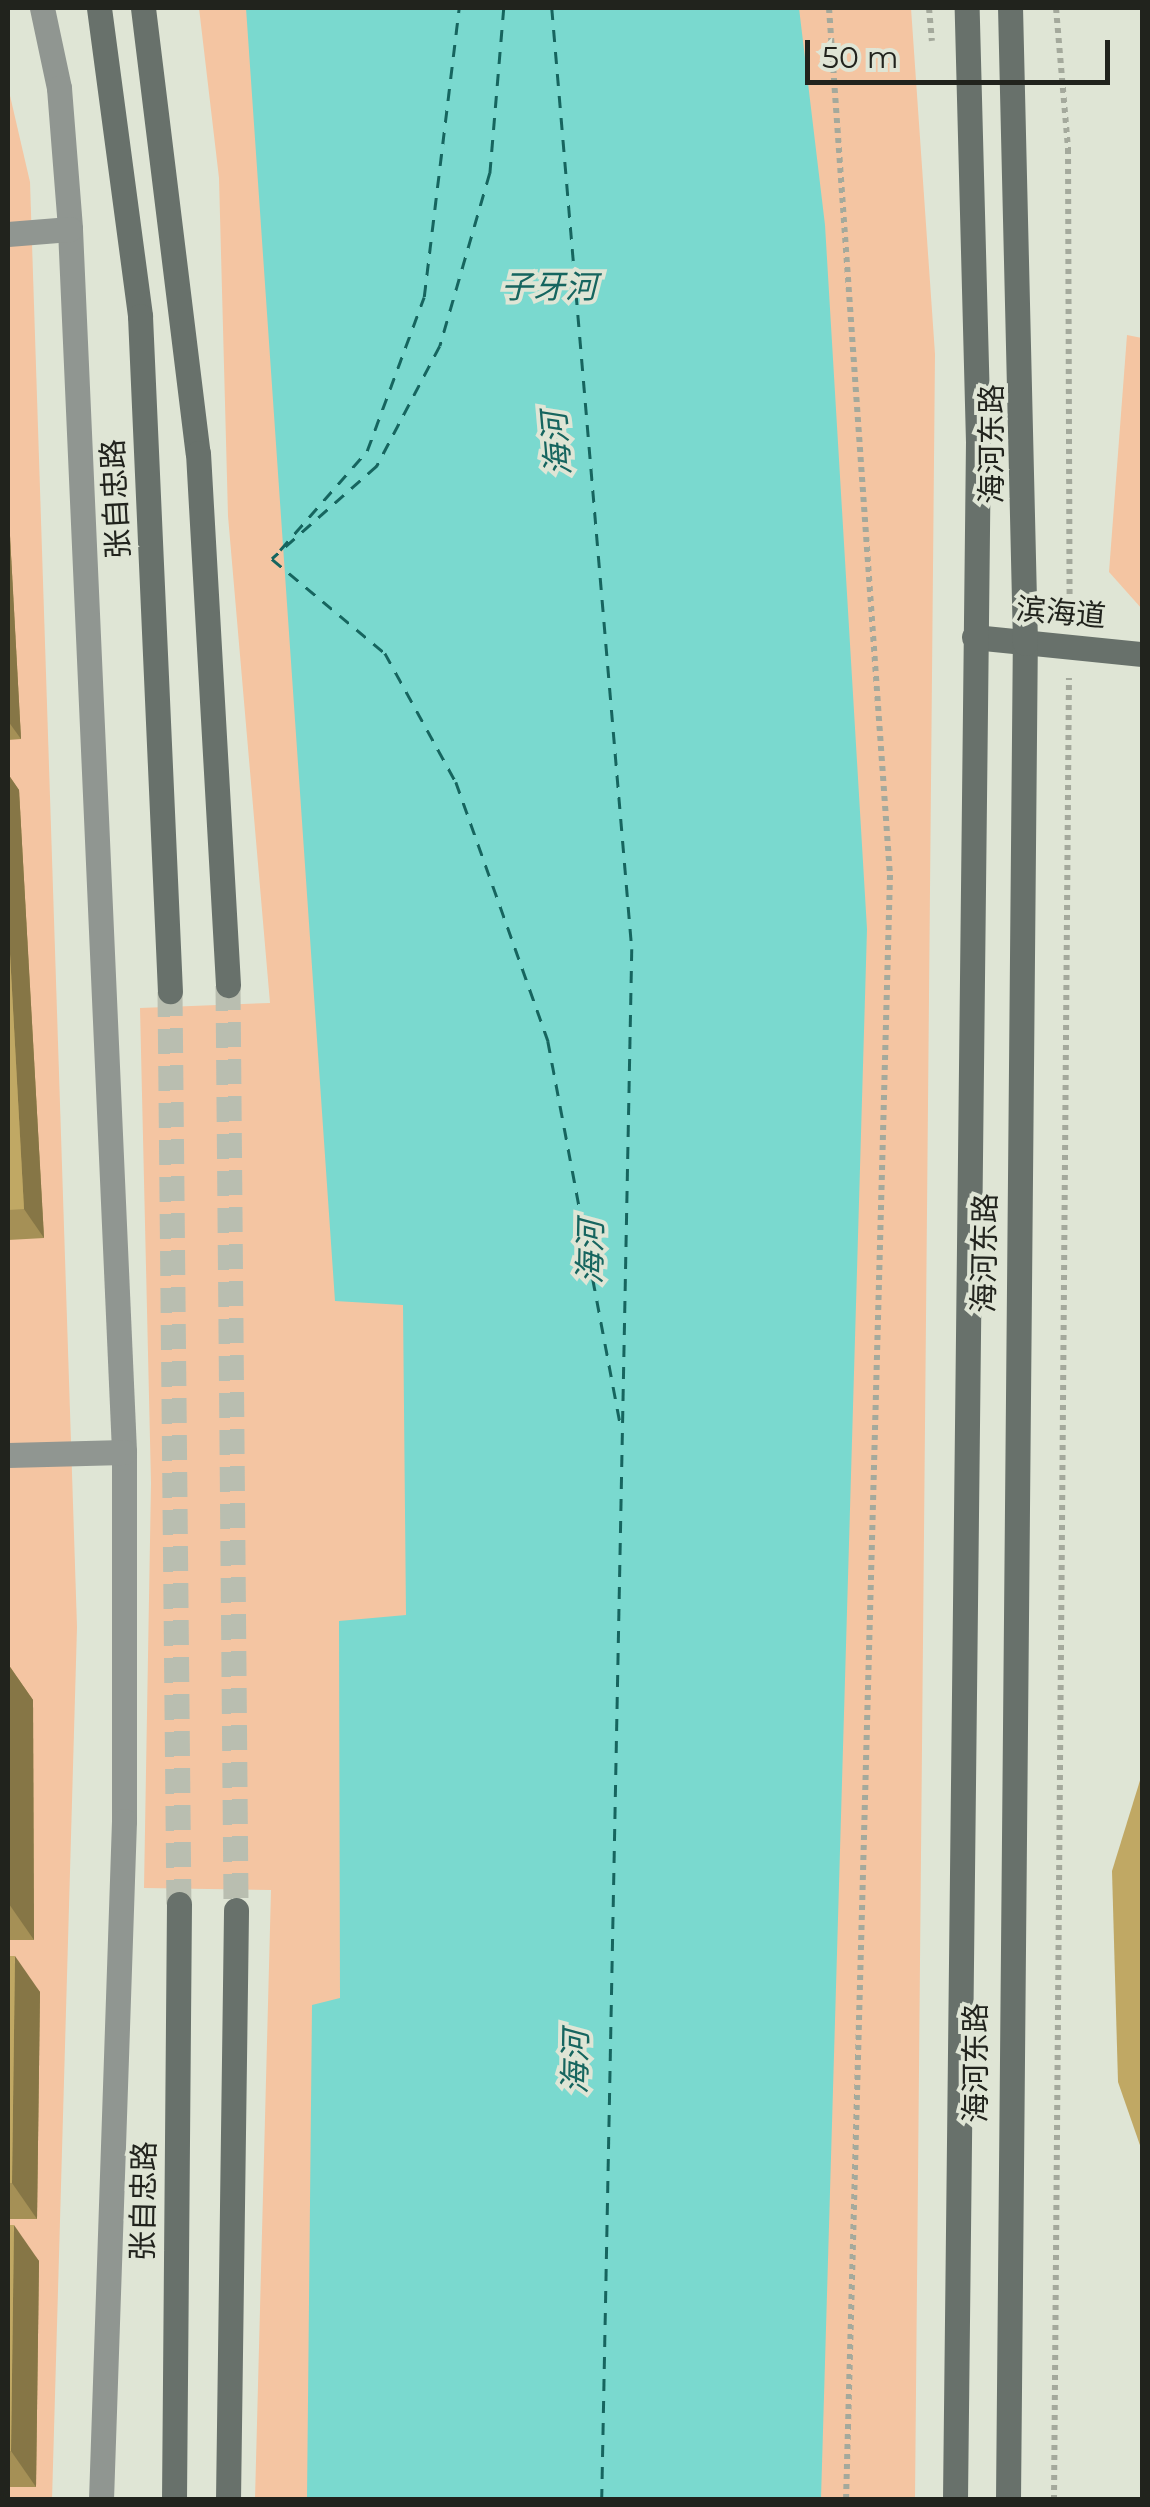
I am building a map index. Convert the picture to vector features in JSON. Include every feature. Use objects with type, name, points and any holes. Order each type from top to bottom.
[{"type":"main road","name":"张自忠路","points":[[99,8],[140,316],[170,990]]},
{"type":"main road","points":[[143,8],[198,452],[228,985]]},
{"type":"main road","name":"海河东路","points":[[955,2500],[974,637],[967,8]]},
{"type":"main road","name":"海河东路","points":[[1008,2500],[1025,642],[1010,8]]},
{"type":"main road","name":"滨海道","points":[[974,637],[1142,654]]},
{"type":"main road","name":"张自忠路","points":[[174,2500],[180,1904]]},
{"type":"main road","points":[[228,2500],[236,1910]]},
{"type":"street","points":[[42,8],[70,229],[124,1452],[124,1821],[101,2500]]},
{"type":"street","points":[[8,234],[70,229]]},
{"type":"street","points":[[8,1454],[124,1452]]},
{"type":"path","points":[[829,8],[890,875],[846,2500]]},
{"type":"path","points":[[1054,2500],[1070,646],[1068,148],[1056,8]]},
{"type":"shaded area","name":"子牙河","points":[[199,8],[911,8],[935,354],[915,2499],[255,2499],[271,1890],[144,1888],[151,1483],[140,1008],[270,1003],[228,516],[219,178]]},
{"type":"shaded area","points":[[8,87],[30,182],[77,1627],[52,2500],[8,2499]]},
{"type":"shaded area","points":[[1127,335],[1142,338],[1142,609],[1109,572]]},
{"type":"water","name":"子牙河","points":[[246,8],[799,8],[825,225],[867,929],[821,2499],[307,2499],[312,2005],[340,1998],[339,1621],[406,1615],[403,1305],[335,1301]]},
{"type":"building","points":[[8,917],[24,1209],[8,1210]]},
{"type":"building","points":[[8,1664],[9,1904],[8,1904]]},
{"type":"building","points":[[1142,1774],[1142,2151],[1118,2082],[1112,1871]]},
{"type":"building","points":[[8,1956],[15,1956],[12,2183],[8,2183]]},
{"type":"building","points":[[8,2225],[14,2225],[11,2451],[8,2451]]},
{"type":"ferry route","points":[[280,550],[367,451],[424,297],[459,8]]},
{"type":"ferry route","points":[[504,8],[490,173],[440,346],[377,466],[272,559],[385,653],[456,782],[548,1041],[621,1427]]},
{"type":"ferry route","points":[[552,8],[632,949],[602,2500]]},
{"type":"tunnel","points":[[228,985],[236,1910]]},
{"type":"tunnel","points":[[170,991],[179,1904]]},
{"type":"water label","name":"海河","points":[[557,444]]},
{"type":"water label","name":"海河","points":[[591,1252]]},
{"type":"water label","name":"海河","points":[[576,2062]]}]
